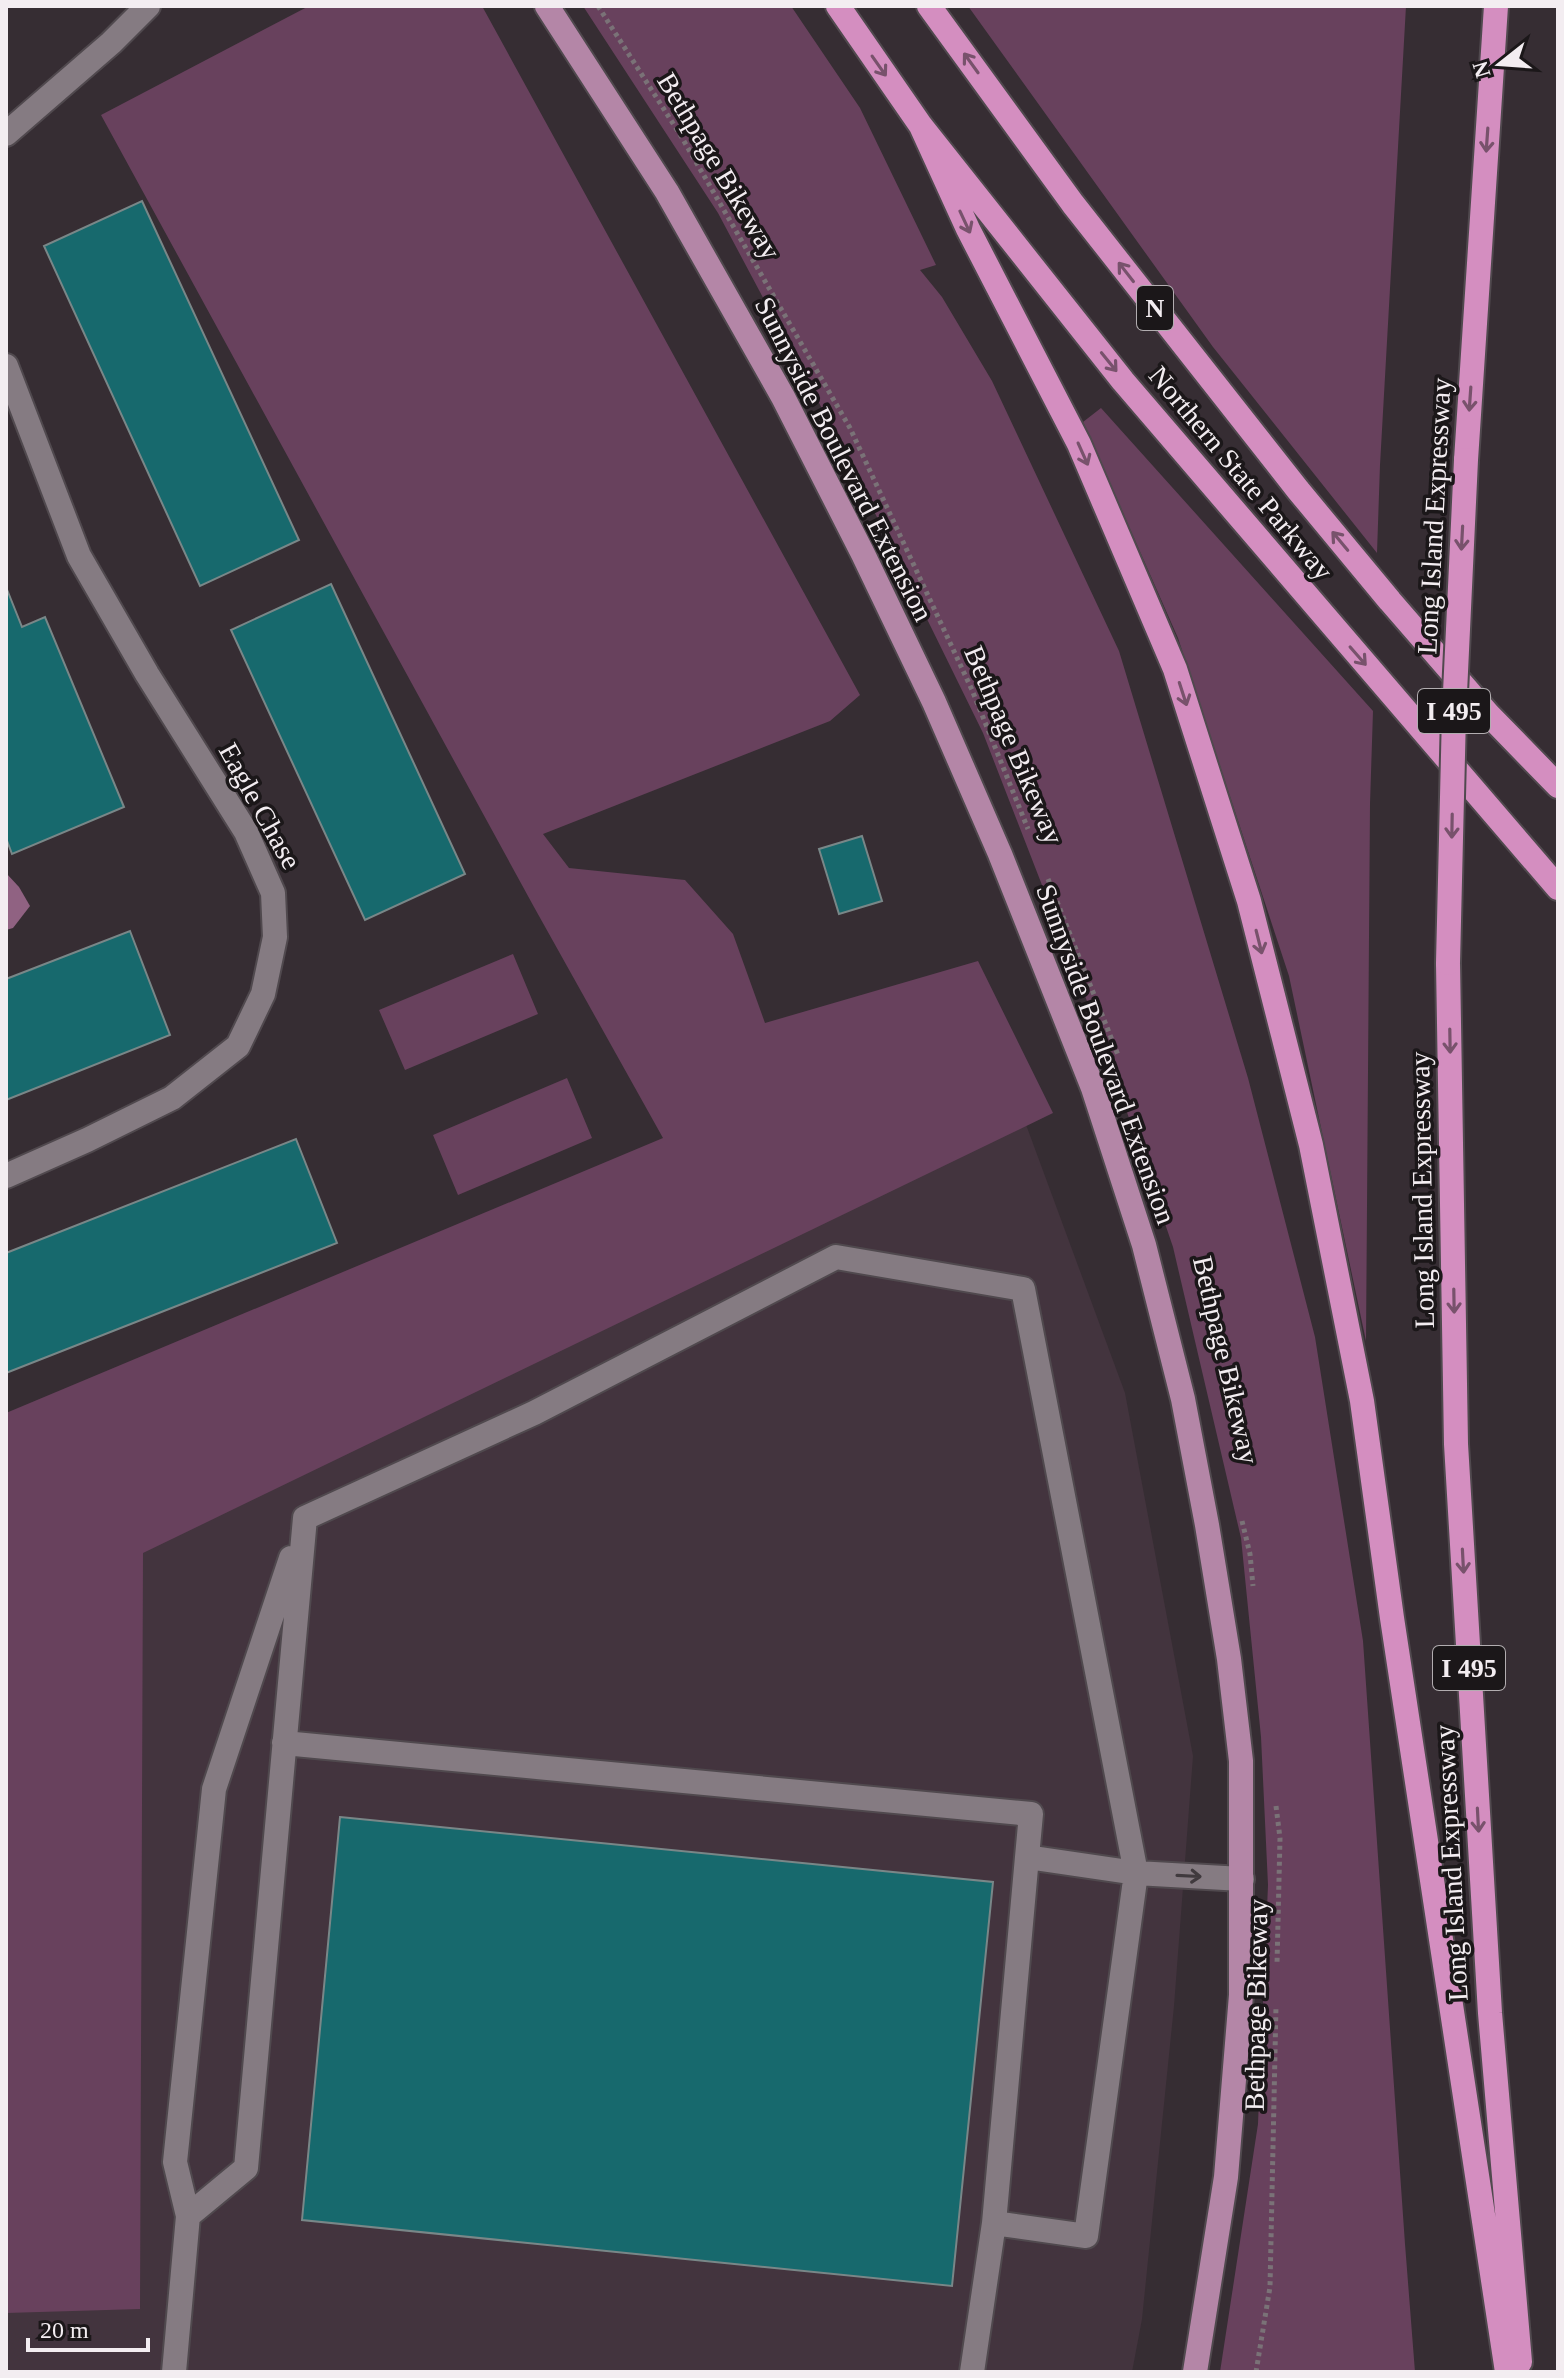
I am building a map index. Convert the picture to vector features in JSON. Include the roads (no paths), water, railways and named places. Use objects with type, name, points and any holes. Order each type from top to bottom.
[{"type":"highway","name":"Northern State Parkway","points":[[838,6],[921,126],[1123,381],[1558,888]]},
{"type":"highway","name":"Northern State Parkway","points":[[929,6],[1073,204],[1298,490],[1488,714],[1558,786]]},
{"type":"highway","name":"Long Island Expressway","points":[[1496,6],[1466,460],[1454,714],[1448,963],[1457,1460],[1490,2013],[1521,2372]]},
{"type":"highway","points":[[921,126],[968,229],[1079,444],[1175,669],[1249,901],[1311,1145],[1362,1401],[1507,2372]]},
{"type":"main road","name":"Sunnyside Boulevard Extension","points":[[547,6],[667,192],[783,397],[857,541],[940,716],[1000,854],[1093,1088],[1144,1245],[1183,1399],[1207,1525],[1229,1659],[1241,1761],[1241,1995],[1226,2177],[1195,2372]]},
{"type":"street","points":[[6,134],[111,43],[148,6]]},
{"type":"street","name":"Eagle Chase","points":[[6,366],[79,556],[147,674],[246,832],[273,893],[275,937],[263,994],[238,1046],[172,1098],[6,1176]]},
{"type":"street","points":[[174,2372],[188,2216],[175,2162],[214,1789],[305,1518],[534,1413],[836,1257],[1023,1289],[1136,1873],[1086,2236],[994,2223]]},
{"type":"street","points":[[188,2216],[246,2168],[305,1518]]},
{"type":"street","points":[[284,1743],[1031,1814],[994,2223],[972,2372]]},
{"type":"street","points":[[1027,1857],[1136,1873],[1242,1879]]}]
